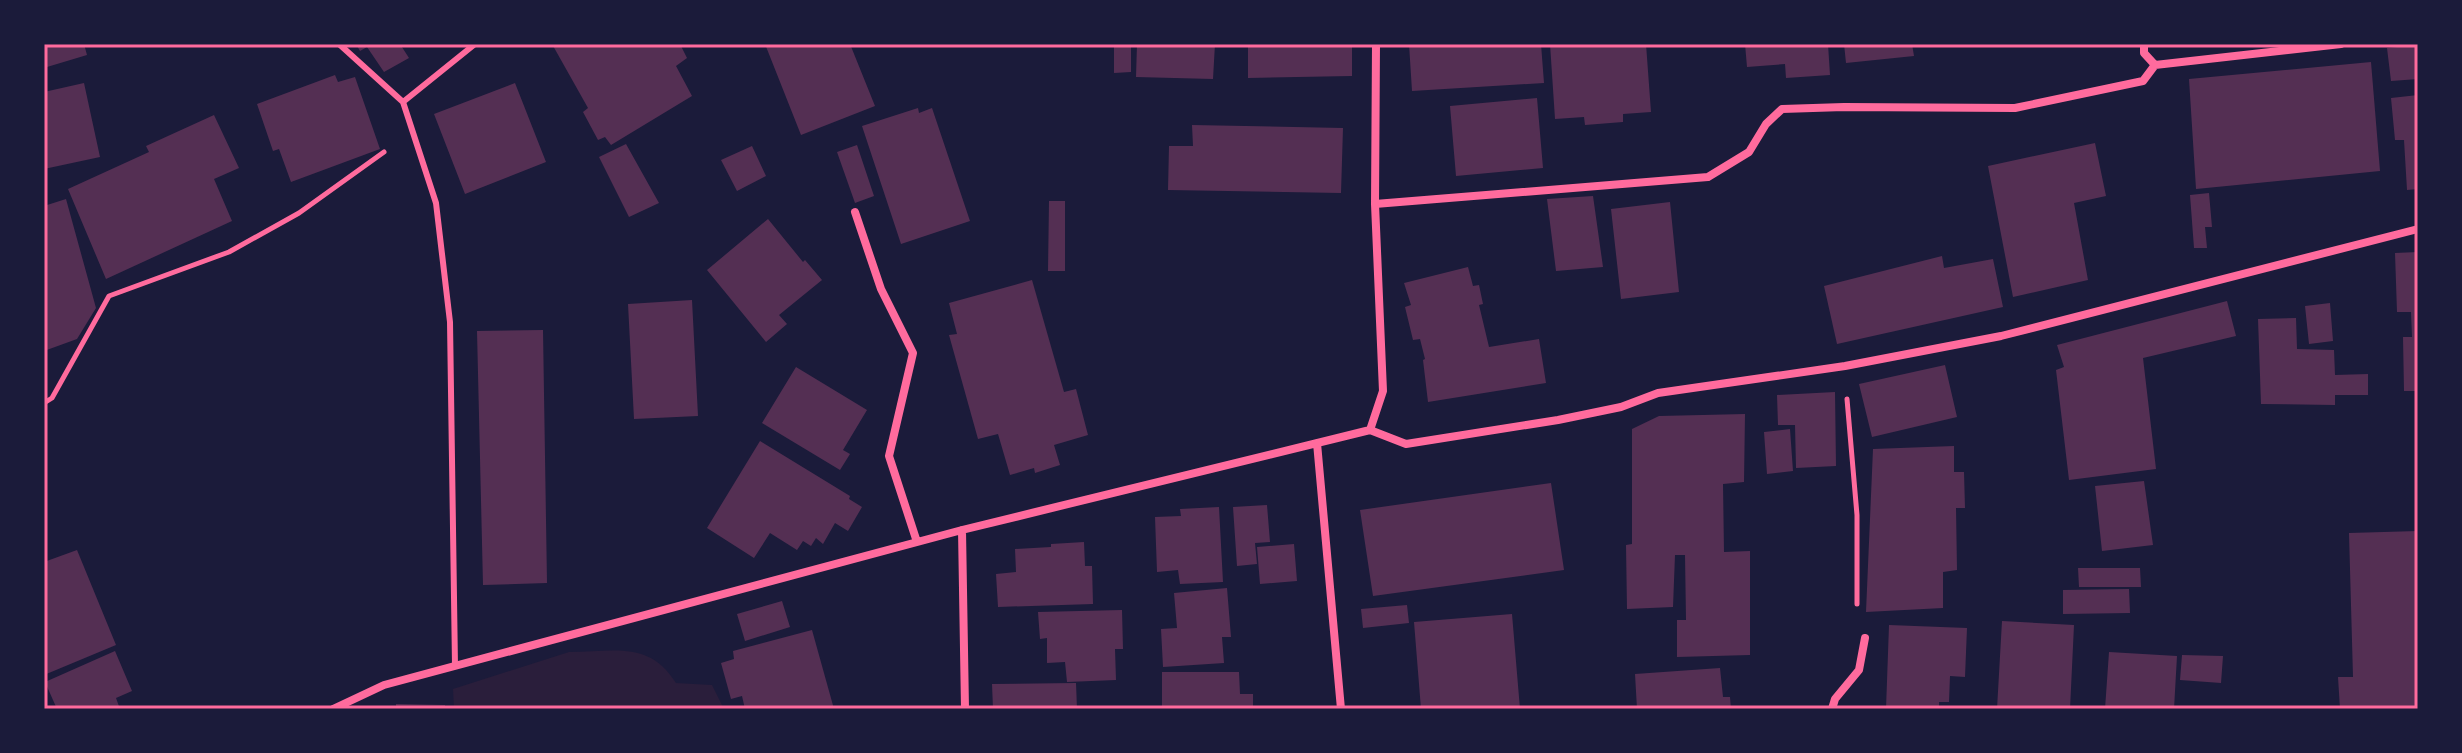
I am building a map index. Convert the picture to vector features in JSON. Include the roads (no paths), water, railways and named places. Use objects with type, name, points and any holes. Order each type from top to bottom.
[{"type":"street","points":[[1370,430],[1383,391],[1375,204],[1376,44]]},
{"type":"street","points":[[2144,44],[2144,53],[2155,65]]},
{"type":"street","points":[[1375,204],[1708,177],[1749,152],[1766,124],[1782,109],[2015,108],[2143,81],[2155,65],[2341,44]]},
{"type":"street","points":[[855,212],[881,289],[913,353],[889,456],[917,542]]},
{"type":"street","points":[[333,709],[384,685],[962,530],[1370,430],[1406,444],[1558,420],[1621,407],[1658,393],[1845,366],[2032,328],[2418,229]]},
{"type":"street","points":[[1317,443],[1341,709]]},
{"type":"street","points":[[962,530],[965,709]]},
{"type":"street","points":[[1832,709],[1835,699],[1859,670],[1865,638]]},
{"type":"lane","points":[[339,44],[403,102],[436,203],[450,322],[455,666]]},
{"type":"lane","points":[[403,102],[475,44]]}]
